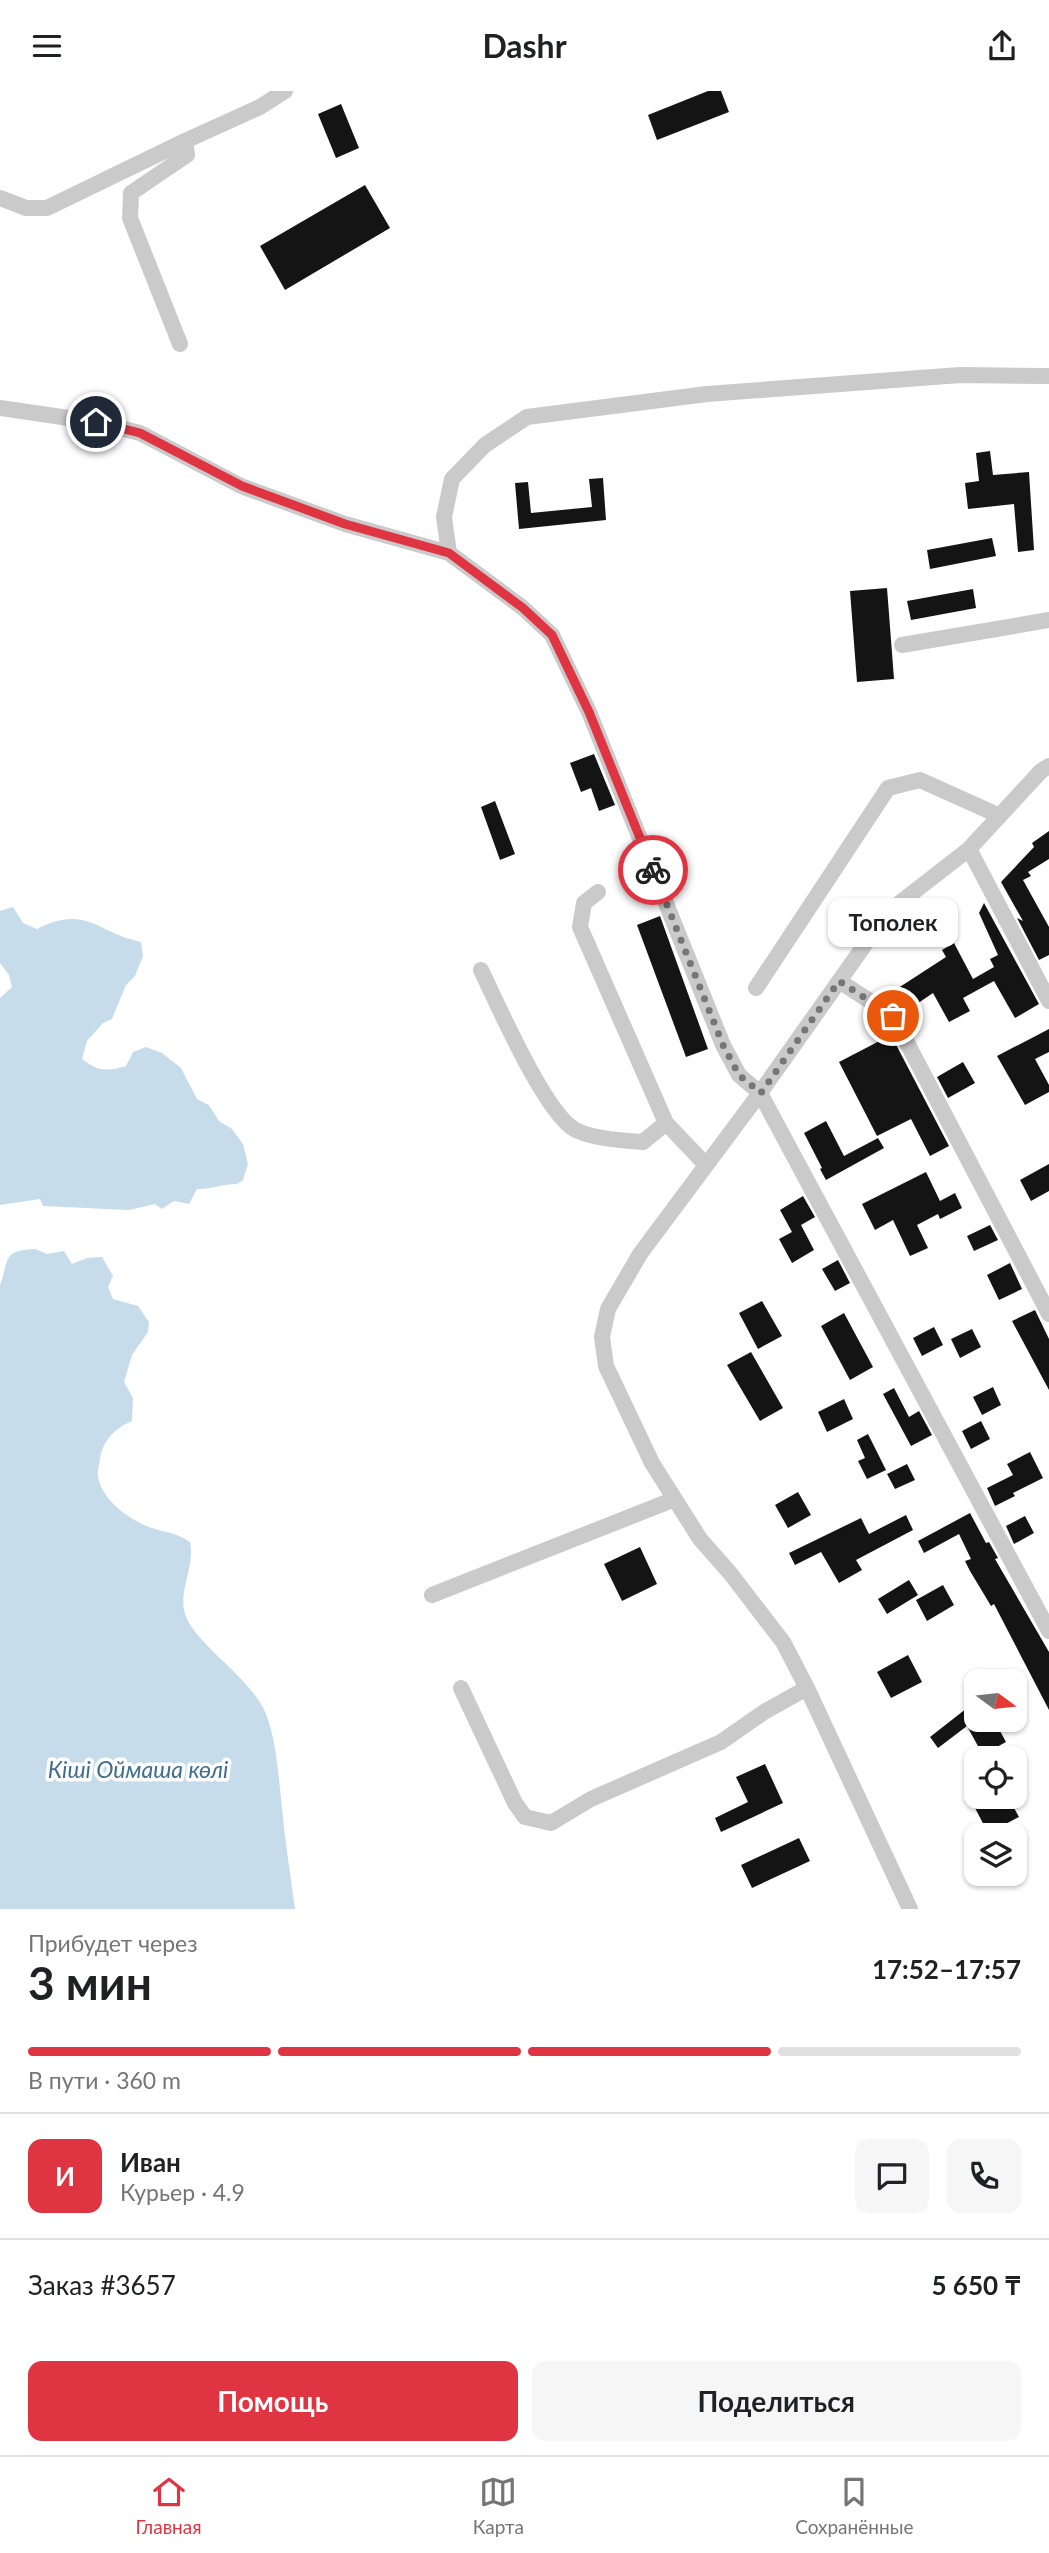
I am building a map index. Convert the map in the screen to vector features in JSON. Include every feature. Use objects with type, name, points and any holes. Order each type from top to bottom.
[{"type":"street","points":[[0,198],[26,208],[47,208],[260,107],[285,91]]},
{"type":"street","points":[[180,344],[130,218],[131,193],[187,155],[185,141]]},
{"type":"street","points":[[449,553],[444,517],[452,479],[485,445],[527,417],[747,391],[960,375],[1049,376]]},
{"type":"street","points":[[0,408],[96,422],[140,433],[242,486],[345,524],[449,553],[523,608],[552,635],[589,712],[723,1045],[739,1075],[761,1093],[1049,1631]]},
{"type":"street","points":[[901,645],[1049,620]]},
{"type":"street","points":[[910,1909],[783,1642],[700,1539],[652,1463],[606,1366],[602,1337],[608,1309],[640,1254],[761,1093],[888,912],[970,849],[1041,771],[1049,766]]},
{"type":"street","points":[[756,988],[888,788],[920,781],[1000,816]]},
{"type":"street","points":[[970,849],[1049,1001]]},
{"type":"street","points":[[598,892],[584,903],[580,926],[666,1123],[706,1165]]},
{"type":"street","points":[[481,970],[547,1102],[574,1129],[618,1141],[643,1142],[666,1123]]},
{"type":"street","points":[[839,981],[893,1016],[1049,1314]]},
{"type":"street","points":[[432,1595],[675,1499]]},
{"type":"street","points":[[461,1688],[515,1803],[525,1817],[551,1823],[591,1799],[721,1742],[764,1712],[807,1688]]},
{"type":"water","points":[[13,907],[23,923],[37,929],[68,919],[80,920],[141,942],[143,956],[135,976],[126,985],[112,1019],[103,1023],[87,1041],[82,1059],[93,1066],[108,1070],[126,1066],[133,1052],[146,1047],[162,1053],[181,1068],[197,1099],[209,1105],[219,1121],[232,1129],[243,1144],[248,1164],[243,1180],[237,1184],[197,1189],[189,1204],[174,1201],[162,1209],[155,1204],[129,1210],[43,1206],[40,1199],[0,1205],[0,998],[12,987],[9,975],[0,963],[0,911]]},
{"type":"water","name":"Кіші Оймаша көлi","points":[[35,1249],[47,1254],[64,1251],[72,1264],[87,1258],[102,1257],[113,1276],[108,1287],[113,1299],[138,1306],[149,1322],[148,1332],[132,1355],[124,1382],[133,1398],[132,1421],[115,1431],[101,1453],[98,1470],[100,1485],[112,1502],[129,1516],[147,1526],[178,1535],[190,1542],[191,1559],[183,1601],[189,1622],[197,1634],[248,1686],[266,1714],[272,1734],[295,1909],[0,1909],[0,1285],[8,1258],[17,1252]]},
{"type":"building","points":[[708,91],[721,91],[729,112],[657,140],[648,115]]},
{"type":"building","points":[[341,104],[359,148],[336,158],[318,114]]},
{"type":"building","points":[[365,185],[390,228],[285,290],[260,246]]},
{"type":"building","points":[[990,451],[993,475],[1029,472],[1034,550],[1018,552],[1014,504],[968,509],[965,483],[979,481],[976,453]]},
{"type":"building","points":[[603,478],[606,520],[519,529],[515,483],[528,482],[531,513],[592,507],[589,479]]},
{"type":"building","points":[[992,538],[996,556],[930,569],[927,550]]},
{"type":"building","points":[[887,588],[894,679],[857,682],[850,591]]},
{"type":"building","points":[[973,589],[976,608],[911,620],[907,601]]},
{"type":"building","points":[[594,754],[615,805],[599,811],[591,788],[581,792],[570,763]]},
{"type":"building","points":[[495,801],[515,854],[500,860],[481,807]]},
{"type":"building","points":[[1049,831],[1049,859],[1028,872],[1031,876],[1023,880],[1049,927],[1049,955],[1039,960],[1017,918],[1023,921],[1001,882],[1034,847],[1032,843]]},
{"type":"building","points":[[984,903],[1039,1004],[1015,1018],[994,981],[963,998],[970,1011],[949,1022],[933,993],[905,1012],[892,992],[946,957],[942,950],[954,943],[973,979],[994,967],[990,959],[998,955],[979,913]]},
{"type":"building","points":[[660,916],[708,1049],[686,1057],[637,925]]},
{"type":"building","points":[[1049,1029],[1049,1052],[1035,1059],[1049,1085],[1049,1092],[1025,1105],[997,1056]]},
{"type":"building","points":[[891,1035],[949,1146],[930,1156],[911,1119],[877,1136],[839,1062]]},
{"type":"building","points":[[963,1062],[975,1083],[948,1098],[937,1077]]},
{"type":"building","points":[[826,1121],[844,1156],[878,1138],[884,1148],[826,1180],[804,1133]]},
{"type":"building","points":[[1049,1164],[1049,1191],[1031,1201],[1020,1180]]},
{"type":"building","points":[[926,1172],[940,1201],[955,1193],[962,1208],[940,1219],[938,1214],[917,1225],[928,1248],[910,1256],[893,1220],[875,1230],[862,1204]]},
{"type":"building","points":[[803,1196],[815,1217],[801,1225],[814,1250],[792,1263],[779,1239],[792,1232],[780,1210]]},
{"type":"building","points":[[990,1225],[998,1240],[974,1251],[967,1236]]},
{"type":"building","points":[[838,1260],[850,1283],[835,1291],[822,1269]]},
{"type":"building","points":[[1010,1263],[1022,1289],[999,1300],[987,1275]]},
{"type":"building","points":[[762,1301],[782,1336],[758,1349],[739,1313]]},
{"type":"building","points":[[1035,1310],[1049,1339],[1049,1390],[1012,1321]]},
{"type":"building","points":[[844,1313],[873,1367],[850,1380],[821,1326]]},
{"type":"building","points":[[934,1327],[943,1345],[922,1356],[913,1338]]},
{"type":"building","points":[[972,1329],[981,1347],[960,1358],[951,1339]]},
{"type":"building","points":[[751,1352],[783,1408],[760,1421],[727,1365]]},
{"type":"building","points":[[993,1387],[1001,1405],[982,1415],[973,1397]]},
{"type":"building","points":[[894,1388],[909,1417],[919,1411],[932,1435],[911,1446],[883,1394]]},
{"type":"building","points":[[844,1399],[853,1419],[827,1432],[818,1412]]},
{"type":"building","points":[[981,1421],[990,1439],[971,1449],[962,1431]]},
{"type":"building","points":[[868,1434],[886,1470],[867,1479],[858,1461],[865,1458],[857,1440]]},
{"type":"building","points":[[1030,1452],[1043,1478],[1013,1493],[1015,1496],[995,1506],[987,1488],[1013,1475],[1007,1464]]},
{"type":"building","points":[[907,1464],[915,1480],[895,1489],[887,1474]]},
{"type":"building","points":[[798,1492],[811,1515],[788,1528],[775,1505]]},
{"type":"building","points":[[970,1513],[986,1543],[989,1542],[998,1558],[995,1559],[1049,1652],[1049,1710],[994,1604],[991,1606],[970,1571],[965,1561],[971,1559],[959,1534],[924,1553],[918,1541]]},
{"type":"building","points":[[906,1515],[913,1530],[856,1560],[862,1570],[839,1583],[821,1552],[795,1565],[789,1553],[861,1518],[869,1534]]},
{"type":"building","points":[[1025,1516],[1034,1533],[1014,1544],[1006,1526]]},
{"type":"building","points":[[640,1547],[657,1584],[622,1601],[604,1564]]},
{"type":"building","points":[[909,1580],[918,1595],[887,1614],[878,1599]]},
{"type":"building","points":[[943,1585],[954,1605],[927,1621],[916,1600]]},
{"type":"building","points":[[908,1655],[922,1682],[891,1698],[877,1672]]},
{"type":"building","points":[[964,1710],[964,1728],[938,1748],[930,1737]]},
{"type":"building","points":[[971,1733],[1001,1733],[1006,1742],[999,1746],[978,1746]]},
{"type":"building","points":[[765,1764],[783,1803],[721,1832],[715,1818],[748,1802],[736,1777]]},
{"type":"building","points":[[976,1809],[1015,1809],[1019,1817],[1007,1823],[983,1823]]},
{"type":"building","points":[[799,1838],[810,1861],[752,1888],[741,1865]]},
{"type":"way so far","points":[[653,870],[723,1045],[739,1075],[761,1093],[839,981],[893,1016]]},
{"type":"place","name":"Тополек","points":[[893,1016]]},
{"type":"route","points":[[96,422],[140,433],[242,486],[345,524],[449,553],[523,608],[552,635],[589,712],[653,870]]}]
